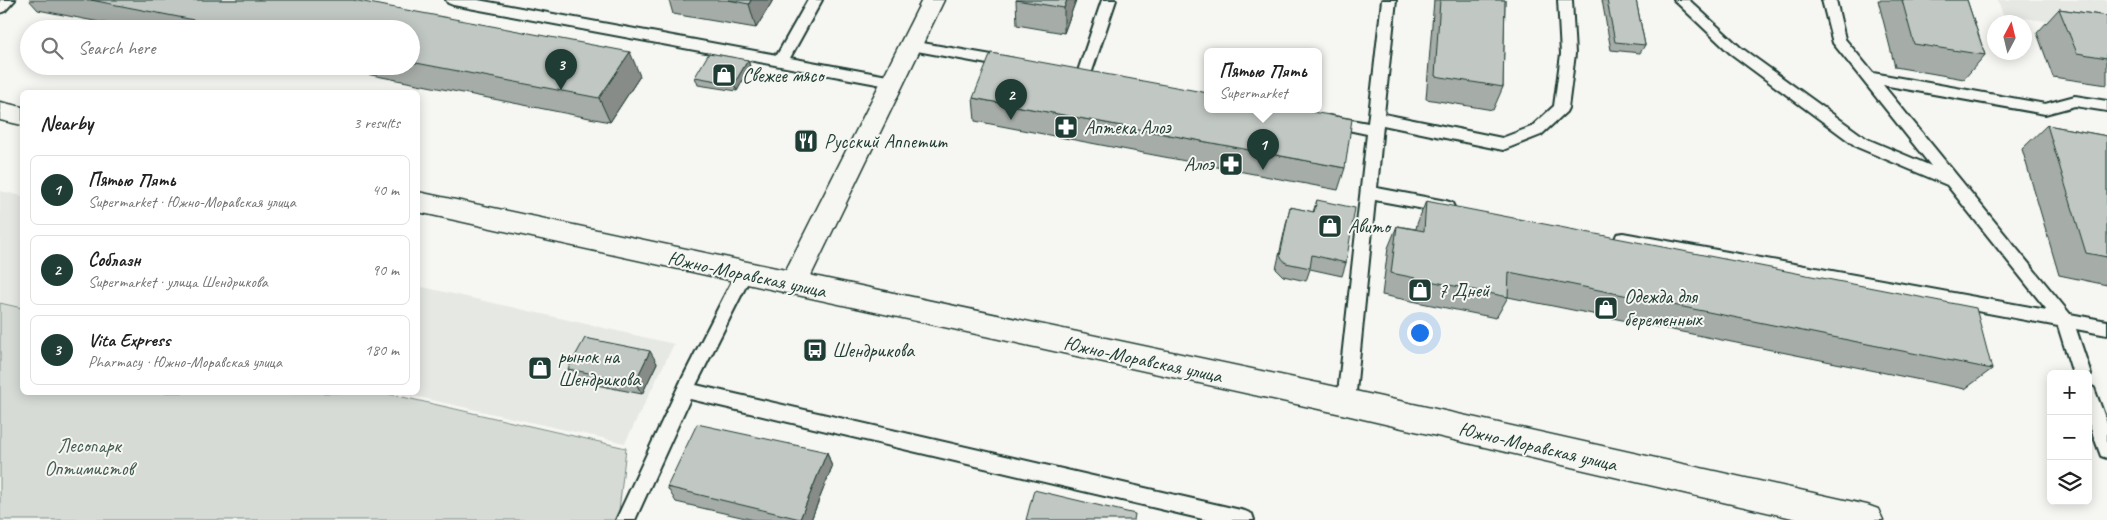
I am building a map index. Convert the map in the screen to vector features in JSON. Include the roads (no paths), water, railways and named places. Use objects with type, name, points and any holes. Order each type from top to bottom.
[{"type":"main road","points":[[793,284],[932,0]]},
{"type":"main road","points":[[0,111],[20,116]]},
{"type":"main road","name":"Южно-Моравская улица","points":[[420,202],[744,274],[1346,402],[1867,520]]},
{"type":"lane","points":[[0,8],[8,0]]},
{"type":"lane","points":[[453,0],[893,82]]},
{"type":"lane","points":[[781,61],[815,0]]},
{"type":"lane","points":[[1083,77],[1109,0]]},
{"type":"lane","points":[[1346,402],[1389,0]]},
{"type":"lane","points":[[1317,119],[1375,124],[1503,144],[1536,131],[1560,108],[1568,54],[1565,0]]},
{"type":"lane","points":[[1682,0],[1735,50],[1862,143],[1952,181]]},
{"type":"lane","points":[[1829,0],[1838,40],[2065,320],[2081,370]]},
{"type":"lane","points":[[911,46],[1026,66]]},
{"type":"lane","points":[[1867,77],[2045,109],[2076,101],[2107,106]]},
{"type":"lane","points":[[1369,193],[1457,209]]},
{"type":"lane","points":[[1604,236],[2107,328]]},
{"type":"lane","points":[[625,520],[685,390],[744,274]]},
{"type":"lane","points":[[685,390],[1244,520]]},
{"type":"lane","points":[[2092,405],[2107,450]]},
{"type":"place","name":"Свежее мясо","points":[[724,75]]},
{"type":"place","name":"Vita Express","points":[[561,90]]},
{"type":"place","name":"Соблазн","points":[[1011,120]]},
{"type":"place","name":"Аптека Алоэ","points":[[1066,127]]},
{"type":"place","name":"Русский Аппетит","points":[[806,141]]},
{"type":"place","name":"Алоэ","points":[[1231,164]]},
{"type":"place","name":"Пятью Пять","points":[[1263,170]]},
{"type":"place","name":"Авито","points":[[1330,226]]},
{"type":"place","name":"7 Дней","points":[[1420,290]]},
{"type":"place","name":"Одежда для беременных","points":[[1606,308]]},
{"type":"place","name":"Шендрикова","points":[[815,350]]},
{"type":"place","name":"рынок на Шендрикова","points":[[540,368]]},
{"type":"park label","name":"Лесопарк Оптимистов","points":[[89,456]]}]
